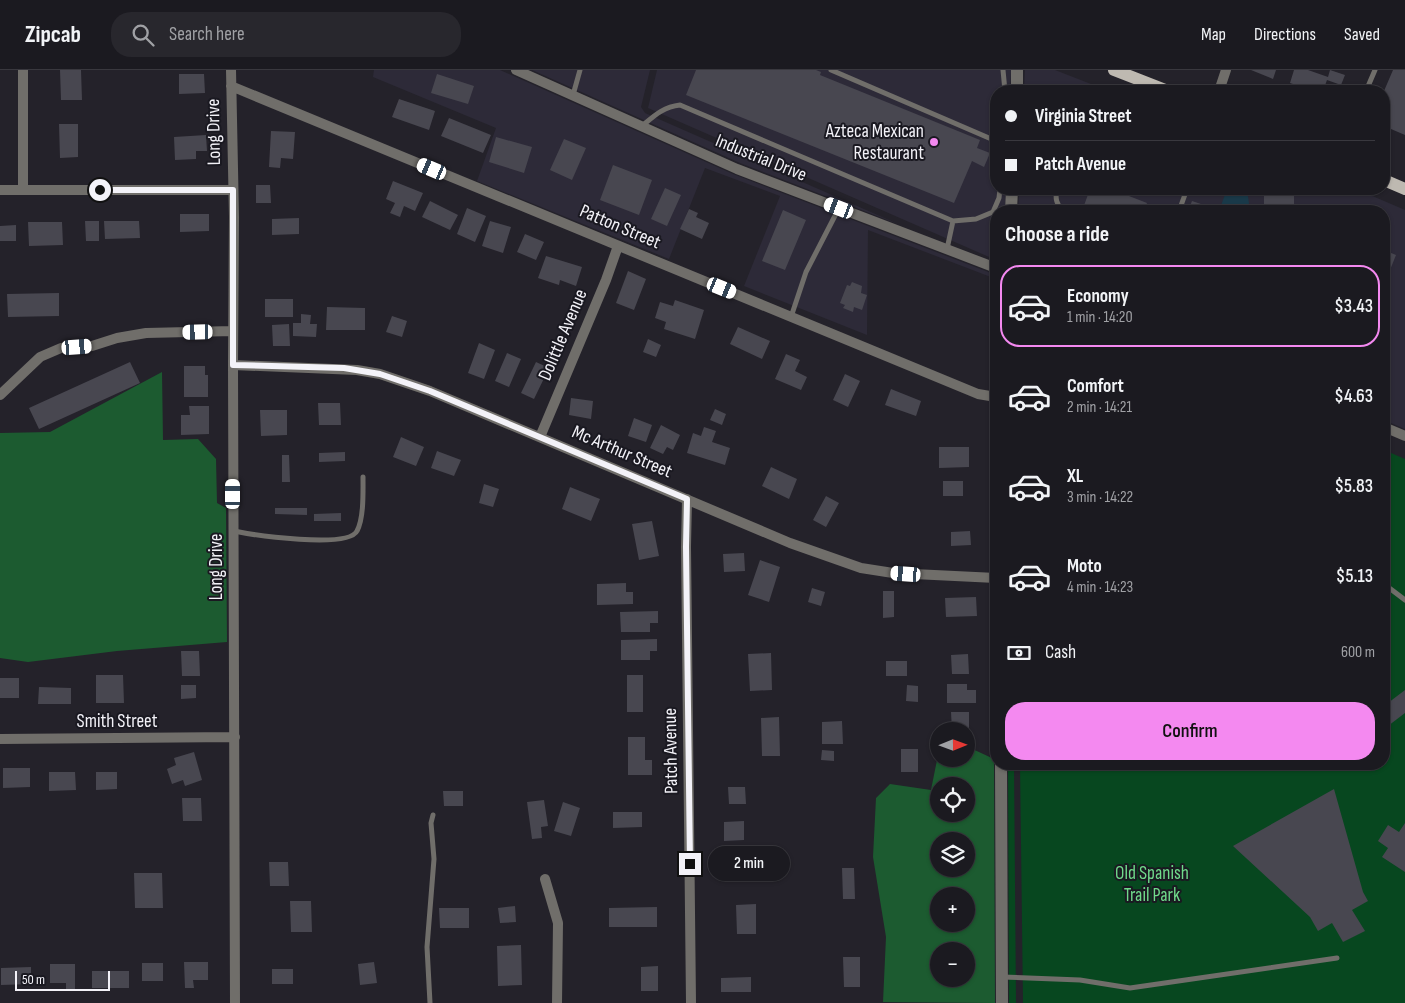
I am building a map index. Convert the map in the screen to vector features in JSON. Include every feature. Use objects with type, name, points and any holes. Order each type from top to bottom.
[{"type":"main road","points":[[1114,70],[1153,85]]},
{"type":"main road","points":[[1390,183],[1405,189]]},
{"type":"street","points":[[23,70],[23,190]]},
{"type":"street","name":"Long Drive","points":[[231,70],[236,1003]]},
{"type":"street","name":"Industrial Drive","points":[[516,70],[737,169],[990,266]]},
{"type":"street","points":[[1017,70],[1017,85]]},
{"type":"street","points":[[1221,85],[1226,70]]},
{"type":"street","name":"Patton Street","points":[[231,86],[978,394],[990,396]]},
{"type":"street","points":[[0,190],[233,190]]},
{"type":"street","name":"Dolittle Avenue","points":[[540,437],[606,280],[618,246]]},
{"type":"street","points":[[0,395],[40,357],[61,348],[92,346],[146,332],[233,331]]},
{"type":"street","name":"Mc Arthur Street","points":[[233,365],[344,368],[380,374],[430,391],[790,543],[861,568],[910,574],[990,578]]},
{"type":"street","points":[[1390,430],[1405,436]]},
{"type":"street","name":"Patch Avenue","points":[[687,499],[691,1003]]},
{"type":"street","name":"Smith Street","points":[[0,739],[235,737]]},
{"type":"street","points":[[1001,770],[1002,1003]]},
{"type":"street","points":[[545,879],[558,922],[557,1003]]},
{"type":"lane","points":[[573,95],[580,70]]},
{"type":"lane","points":[[831,70],[990,138]]},
{"type":"lane","points":[[1003,70],[1004,85]]},
{"type":"lane","points":[[1369,85],[1375,70]]},
{"type":"lane","points":[[642,126],[659,111],[670,106],[680,105],[953,221],[976,219],[990,213]]},
{"type":"lane","points":[[791,317],[806,272],[839,208]]},
{"type":"lane","points":[[947,249],[953,221]]},
{"type":"lane","points":[[234,531],[261,537],[328,540],[351,537],[357,531],[362,512],[364,477]]},
{"type":"lane","points":[[1390,589],[1405,600]]},
{"type":"lane","points":[[430,1003],[427,947],[434,859],[431,823],[433,815]]},
{"type":"lane","points":[[1002,977],[1080,980],[1130,988],[1337,958]]},
{"type":"shaded area","points":[[374,70],[500,70],[733,174],[990,273],[990,277],[868,230],[867,335],[744,286],[780,196],[705,168],[669,259],[477,181],[496,128],[373,77]]},
{"type":"shaded area","points":[[532,70],[650,70],[641,107],[645,113],[898,224],[740,163]]},
{"type":"shaded area","points":[[657,70],[1011,70],[1010,85],[990,85],[990,195],[1006,195],[1005,205],[990,205],[990,257],[648,108]]},
{"type":"shaded area","points":[[1025,70],[1055,70],[1094,85],[1024,85]]},
{"type":"shaded area","points":[[1019,195],[1370,195],[1405,210],[1405,429],[1390,423],[1390,205],[1018,205]]},
{"type":"green space","points":[[162,372],[163,440],[198,439],[216,459],[217,503],[226,508],[227,642],[117,651],[28,662],[0,658],[0,433],[50,432]]},
{"type":"green space","name":"Old Spanish Trail Park","points":[[1390,453],[1405,459],[1405,1003],[1023,1003],[1020,770],[1390,770]]},
{"type":"green space","points":[[975,750],[990,757],[990,770],[994,770],[995,1003],[883,1002],[886,937],[873,857],[876,798],[890,784],[930,790],[930,822],[975,822],[975,777],[934,777],[935,768],[975,768]]},
{"type":"green space","points":[[1008,770],[1014,770],[1016,1003],[1009,1003]]},
{"type":"water","points":[[1225,195],[1248,195],[1249,205],[1221,205]]},
{"type":"building","points":[[60,70],[81,70],[82,100],[61,100]]},
{"type":"building","points":[[696,70],[816,70],[821,72],[820,75],[980,140],[977,148],[990,153],[984,167],[972,161],[954,203],[686,95]]},
{"type":"building","points":[[1251,70],[1276,70],[1273,79]]},
{"type":"building","points":[[1294,70],[1308,70],[1328,77],[1330,70],[1345,75],[1341,85],[1327,80],[1325,85],[1296,85],[1290,83]]},
{"type":"building","points":[[1393,70],[1405,70],[1405,135],[1390,129],[1390,85],[1387,85]]},
{"type":"building","points":[[179,74],[204,74],[205,93],[179,94]]},
{"type":"building","points":[[437,74],[474,86],[468,104],[431,93]]},
{"type":"building","points":[[399,99],[435,111],[429,130],[392,117]]},
{"type":"building","points":[[449,118],[491,135],[483,153],[441,136]]},
{"type":"building","points":[[59,124],[78,124],[78,157],[60,158]]},
{"type":"building","points":[[271,131],[295,132],[293,159],[281,158],[280,168],[269,167]]},
{"type":"building","points":[[206,135],[207,151],[196,151],[196,159],[175,160],[174,137]]},
{"type":"building","points":[[496,137],[532,147],[524,173],[489,162]]},
{"type":"building","points":[[564,139],[586,148],[572,180],[550,170]]},
{"type":"building","points":[[613,165],[652,180],[639,215],[600,200]]},
{"type":"building","points":[[393,181],[423,193],[415,211],[404,206],[400,217],[390,213],[395,203],[386,199]]},
{"type":"building","points":[[256,185],[270,185],[271,203],[256,203]]},
{"type":"building","points":[[665,188],[681,195],[667,226],[651,219]]},
{"type":"building","points":[[1088,195],[1126,195],[1147,203],[1146,205],[1084,205]]},
{"type":"building","points":[[1264,195],[1294,195],[1294,205],[1264,205]]},
{"type":"building","points":[[430,201],[458,215],[450,230],[422,217]]},
{"type":"building","points":[[1192,201],[1204,205],[1190,205]]},
{"type":"building","points":[[467,208],[486,216],[475,242],[457,234]]},
{"type":"building","points":[[689,209],[698,213],[696,217],[709,223],[702,239],[680,229]]},
{"type":"building","points":[[783,210],[806,220],[785,270],[762,261]]},
{"type":"building","points":[[180,214],[209,214],[209,231],[180,232]]},
{"type":"building","points":[[299,218],[299,234],[272,235],[272,219]]},
{"type":"building","points":[[85,221],[99,221],[99,241],[86,241]]},
{"type":"building","points":[[104,221],[139,221],[140,238],[105,239]]},
{"type":"building","points":[[490,221],[511,227],[503,253],[482,246]]},
{"type":"building","points":[[28,222],[62,222],[63,245],[29,246]]},
{"type":"building","points":[[16,225],[16,241],[0,241],[0,226]]},
{"type":"building","points":[[525,234],[544,242],[536,260],[517,252]]},
{"type":"building","points":[[1390,252],[1396,255],[1390,270]]},
{"type":"building","points":[[546,256],[582,267],[576,286],[560,280],[559,285],[538,278]]},
{"type":"building","points":[[628,271],[646,279],[634,310],[616,303]]},
{"type":"building","points":[[852,282],[862,286],[861,293],[867,295],[862,310],[854,307],[853,312],[843,308],[845,305],[840,303],[847,285],[850,286]]},
{"type":"building","points":[[59,293],[59,316],[8,317],[7,294]]},
{"type":"building","points":[[265,299],[293,299],[293,317],[265,317]]},
{"type":"building","points":[[675,300],[704,310],[695,339],[664,329],[666,322],[655,318],[660,302],[673,306]]},
{"type":"building","points":[[327,307],[365,308],[365,330],[326,330]]},
{"type":"building","points":[[301,314],[311,315],[310,324],[317,324],[316,337],[293,336],[293,323],[301,323]]},
{"type":"building","points":[[392,316],[407,321],[402,337],[386,332]]},
{"type":"building","points":[[289,324],[290,346],[273,346],[272,325]]},
{"type":"building","points":[[738,327],[770,341],[762,359],[730,344]]},
{"type":"building","points":[[648,339],[661,345],[656,357],[643,352]]},
{"type":"building","points":[[479,343],[495,350],[484,379],[468,373]]},
{"type":"building","points":[[507,353],[521,359],[509,387],[495,381]]},
{"type":"building","points":[[786,354],[800,360],[795,371],[807,377],[801,390],[775,379]]},
{"type":"building","points":[[130,362],[140,383],[39,429],[29,408]]},
{"type":"building","points":[[536,362],[549,368],[534,399],[521,393]]},
{"type":"building","points":[[184,366],[205,366],[205,375],[208,375],[208,397],[184,397]]},
{"type":"building","points":[[845,374],[860,381],[848,407],[833,400]]},
{"type":"building","points":[[891,389],[921,401],[916,416],[885,405]]},
{"type":"building","points":[[571,398],[593,401],[591,419],[569,415]]},
{"type":"building","points":[[318,403],[340,403],[341,425],[319,425]]},
{"type":"building","points":[[189,406],[209,406],[209,434],[181,435],[181,415],[190,415]]},
{"type":"building","points":[[715,409],[726,414],[722,425],[710,420]]},
{"type":"building","points":[[260,410],[287,410],[287,435],[261,436]]},
{"type":"building","points":[[634,418],[652,425],[646,442],[628,436]]},
{"type":"building","points":[[661,425],[680,435],[673,450],[667,447],[663,454],[650,448]]},
{"type":"building","points":[[704,427],[716,431],[712,442],[730,448],[725,465],[687,453],[693,433],[701,436]]},
{"type":"building","points":[[401,437],[424,447],[416,466],[393,457]]},
{"type":"building","points":[[939,447],[969,447],[969,467],[939,468]]},
{"type":"building","points":[[437,451],[461,460],[454,476],[431,468]]},
{"type":"building","points":[[345,452],[345,461],[319,462],[319,453]]},
{"type":"building","points":[[282,455],[289,455],[290,482],[282,482]]},
{"type":"building","points":[[771,467],[797,479],[789,499],[762,486]]},
{"type":"building","points":[[943,481],[963,481],[963,496],[943,496]]},
{"type":"building","points":[[484,484],[499,489],[493,507],[479,503]]},
{"type":"building","points":[[570,487],[600,499],[591,521],[562,509]]},
{"type":"building","points":[[826,496],[839,503],[826,527],[813,520]]},
{"type":"building","points":[[275,508],[307,508],[307,515],[275,514]]},
{"type":"building","points":[[341,513],[341,521],[314,521],[314,514]]},
{"type":"building","points":[[652,521],[659,556],[639,560],[632,524]]},
{"type":"building","points":[[970,531],[971,545],[951,546],[951,532]]},
{"type":"building","points":[[744,553],[745,571],[724,572],[723,554]]},
{"type":"building","points":[[760,560],[780,567],[769,602],[748,595]]},
{"type":"building","points":[[626,583],[626,592],[633,592],[633,604],[597,605],[597,584]]},
{"type":"building","points":[[812,588],[825,592],[821,606],[808,602]]},
{"type":"building","points":[[883,591],[894,591],[894,617],[883,618]]},
{"type":"building","points":[[976,597],[977,616],[946,617],[945,598]]},
{"type":"building","points":[[658,611],[658,623],[650,623],[650,632],[621,632],[620,612]]},
{"type":"building","points":[[657,639],[657,651],[650,651],[650,660],[621,660],[621,640]]},
{"type":"building","points":[[181,651],[199,651],[200,676],[182,676]]},
{"type":"building","points":[[771,653],[772,690],[750,691],[748,654]]},
{"type":"building","points":[[968,654],[969,674],[952,674],[951,655]]},
{"type":"building","points":[[886,661],[907,661],[907,676],[886,676]]},
{"type":"building","points":[[96,675],[123,675],[124,703],[96,703]]},
{"type":"building","points":[[627,675],[643,675],[643,712],[627,712]]},
{"type":"building","points":[[0,678],[19,678],[19,698],[0,698]]},
{"type":"building","points":[[947,684],[967,684],[967,690],[976,690],[976,703],[947,703]]},
{"type":"building","points":[[181,685],[196,685],[196,698],[181,699]]},
{"type":"building","points":[[907,685],[918,686],[918,702],[906,701]]},
{"type":"building","points":[[39,687],[71,688],[71,704],[38,704]]},
{"type":"building","points":[[1405,690],[1405,713],[1390,724],[1390,701]]},
{"type":"building","points":[[951,712],[969,712],[969,722],[952,722]]},
{"type":"building","points":[[779,717],[780,756],[762,756],[761,718]]},
{"type":"building","points":[[842,721],[843,744],[822,744],[822,722]]},
{"type":"building","points":[[628,737],[645,737],[645,760],[652,760],[652,775],[628,775]]},
{"type":"building","points":[[901,749],[918,749],[918,772],[901,772]]},
{"type":"building","points":[[822,750],[834,751],[834,761],[821,760]]},
{"type":"building","points":[[194,752],[202,780],[185,786],[183,780],[172,784],[167,769],[176,765],[174,758]]},
{"type":"building","points":[[3,768],[30,768],[30,787],[3,788]]},
{"type":"building","points":[[49,772],[75,772],[76,790],[49,791]]},
{"type":"building","points":[[96,772],[117,772],[117,789],[96,790]]},
{"type":"building","points":[[728,787],[745,787],[746,804],[729,804]]},
{"type":"building","points":[[1334,789],[1363,892],[1368,901],[1352,910],[1365,931],[1343,942],[1332,923],[1318,931],[1310,917],[1233,846]]},
{"type":"building","points":[[443,791],[463,791],[463,806],[444,806]]},
{"type":"building","points":[[182,798],[201,798],[202,821],[183,821]]},
{"type":"building","points":[[544,800],[548,826],[541,827],[542,838],[532,839],[527,802]]},
{"type":"building","points":[[563,802],[580,808],[571,836],[554,831]]},
{"type":"building","points":[[613,812],[642,812],[642,827],[613,828]]},
{"type":"building","points":[[744,821],[744,840],[724,841],[724,822]]},
{"type":"building","points":[[1405,823],[1405,872],[1382,857],[1388,848],[1378,841],[1388,825],[1399,832]]},
{"type":"building","points":[[725,853],[743,853],[743,874],[726,874]]},
{"type":"building","points":[[269,862],[288,862],[289,886],[270,886]]},
{"type":"building","points":[[842,868],[854,868],[855,899],[843,899]]},
{"type":"building","points":[[134,873],[162,873],[163,908],[135,908]]},
{"type":"building","points":[[290,901],[311,901],[312,932],[291,932]]},
{"type":"building","points":[[756,904],[756,934],[737,934],[736,905]]},
{"type":"building","points":[[515,906],[516,922],[500,923],[498,908]]},
{"type":"building","points":[[657,907],[657,927],[609,927],[609,908]]},
{"type":"building","points":[[439,908],[469,908],[469,928],[440,928]]},
{"type":"building","points":[[521,945],[522,985],[498,986],[497,946]]},
{"type":"building","points":[[843,957],[860,957],[860,987],[844,987]]},
{"type":"building","points":[[184,962],[208,962],[208,980],[193,980],[194,988],[185,988]]},
{"type":"building","points":[[374,962],[377,983],[360,985],[358,964]]},
{"type":"building","points":[[142,963],[163,963],[163,981],[142,981]]},
{"type":"building","points":[[50,964],[75,964],[75,990],[66,990],[66,983],[50,983]]},
{"type":"building","points":[[658,966],[658,991],[641,991],[641,967]]},
{"type":"building","points":[[31,967],[31,984],[1,985],[1,968]]},
{"type":"building","points":[[272,969],[293,969],[293,984],[272,984]]},
{"type":"building","points":[[92,971],[129,971],[129,988],[92,988]]},
{"type":"building","points":[[751,977],[751,992],[721,992],[721,978]]},
{"type":"place","name":"Azteca Mexican Restaurant","points":[[934,142]]},
{"type":"route","points":[[100,190],[233,190],[233,365],[344,368],[380,374],[430,391],[687,499],[690,864]]}]
